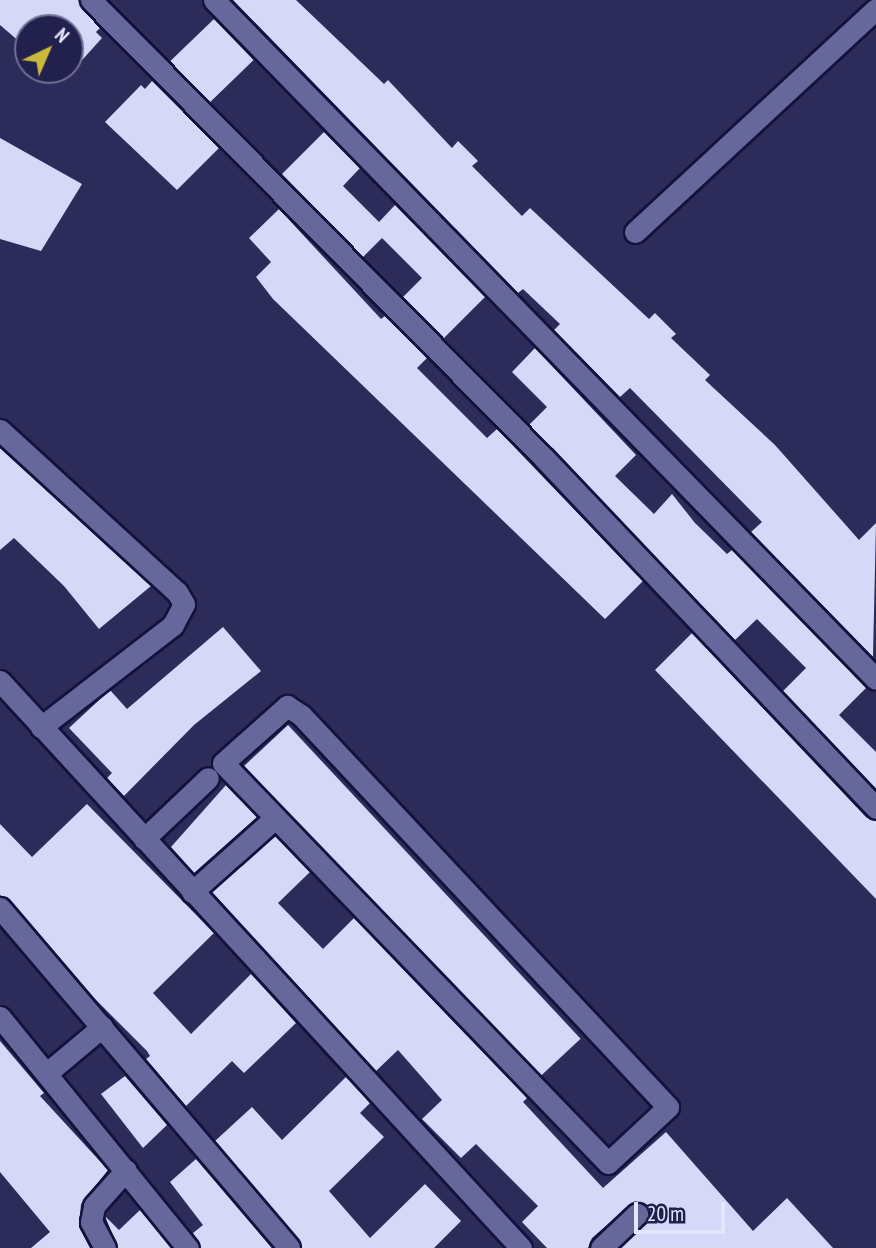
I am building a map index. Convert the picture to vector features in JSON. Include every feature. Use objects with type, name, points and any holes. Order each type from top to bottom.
[{"type":"street","points":[[91,0],[543,457],[876,808]]},
{"type":"street","points":[[214,0],[876,679]]},
{"type":"street","points":[[635,232],[876,9]]},
{"type":"street","points":[[0,430],[177,592],[184,604],[173,625],[41,727]]},
{"type":"street","points":[[0,681],[521,1248]]},
{"type":"street","points":[[287,706],[301,715],[668,1107],[608,1163],[275,818],[223,763],[287,706]]},
{"type":"street","points":[[144,839],[208,778]]},
{"type":"street","points":[[192,891],[275,818]]},
{"type":"street","points":[[0,908],[289,1248]]},
{"type":"street","points":[[0,1017],[188,1248]]},
{"type":"street","points":[[47,1073],[102,1027]]},
{"type":"street","points":[[105,1248],[91,1223],[94,1206],[126,1170]]},
{"type":"street","points":[[600,1248],[637,1214]]},
{"type":"building","points":[[0,0],[78,0],[100,28],[96,32],[102,38],[84,58],[84,14],[14,14],[14,37],[0,25]]},
{"type":"building","points":[[233,0],[296,0],[384,84],[388,80],[452,148],[458,141],[478,161],[472,166],[522,216],[530,208],[649,319],[655,313],[676,334],[671,338],[710,375],[705,380],[775,445],[859,540],[876,523],[873,657],[751,532],[762,522],[630,388],[620,397],[554,330],[560,324],[523,289],[518,293]]},
{"type":"building","points":[[214,19],[254,60],[210,102],[170,61]]},
{"type":"building","points":[[152,81],[219,148],[177,190],[105,122],[141,85],[145,89]]},
{"type":"building","points":[[324,132],[360,168],[343,186],[379,222],[395,205],[485,297],[444,338],[403,297],[422,278],[382,238],[363,257],[282,174]]},
{"type":"building","points":[[0,138],[82,184],[41,251],[0,239]]},
{"type":"building","points":[[279,209],[381,319],[385,316],[427,358],[417,368],[487,438],[497,429],[643,581],[605,619],[273,299],[256,277],[271,262],[249,238]]},
{"type":"building","points":[[535,348],[636,455],[615,476],[654,514],[672,494],[695,523],[727,554],[732,550],[866,688],[839,715],[876,752],[876,789],[783,691],[806,668],[757,619],[735,640],[529,425],[547,407],[512,372]]},
{"type":"building","points":[[0,448],[151,586],[99,629],[64,586],[14,538],[0,550]]},
{"type":"building","points":[[223,627],[261,671],[194,725],[124,796],[107,778],[112,773],[69,728],[110,690],[127,709]]},
{"type":"building","points":[[692,633],[866,817],[876,821],[876,899],[655,670]]},
{"type":"building","points":[[288,725],[581,1039],[537,1080],[244,766]]},
{"type":"building","points":[[226,785],[257,817],[194,873],[171,847]]},
{"type":"building","points":[[87,804],[214,933],[153,993],[191,1034],[251,974],[296,1023],[244,1073],[232,1061],[186,1106],[146,1059],[150,1056],[147,1051],[96,1000],[10,900],[0,895],[0,824],[32,857]]},
{"type":"building","points":[[275,836],[310,872],[278,903],[323,949],[354,918],[527,1098],[523,1102],[603,1188],[666,1132],[753,1231],[787,1198],[833,1248],[620,1248],[649,1218],[647,1206],[635,1201],[592,1238],[588,1248],[547,1248],[522,1222],[538,1206],[476,1144],[461,1158],[422,1119],[442,1100],[398,1050],[376,1071],[212,892]]},
{"type":"building","points":[[0,1041],[44,1093],[40,1096],[108,1170],[81,1204],[79,1227],[90,1248],[31,1248],[50,1232],[0,1172]]},
{"type":"building","points":[[125,1076],[167,1125],[143,1148],[101,1094]]},
{"type":"building","points":[[346,1077],[370,1103],[360,1113],[384,1137],[329,1191],[370,1238],[425,1184],[461,1221],[434,1248],[302,1248],[215,1141],[252,1107],[282,1140]]},
{"type":"building","points":[[196,1159],[272,1248],[201,1248],[193,1233],[203,1225],[170,1182]]},
{"type":"building","points":[[140,1210],[171,1248],[118,1248],[105,1216],[119,1230]]}]
